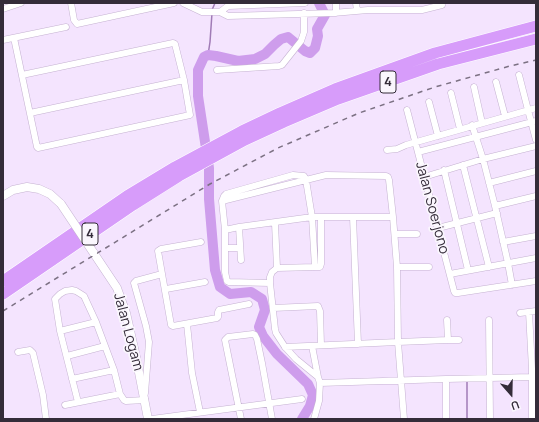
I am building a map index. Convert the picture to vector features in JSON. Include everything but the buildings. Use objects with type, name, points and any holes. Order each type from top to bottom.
[{"type":"highway","name":"4","points":[[3,281],[127,196],[177,172],[244,136],[280,113],[335,89],[428,56],[536,26]]},
{"type":"highway","name":"4","points":[[244,136],[284,122],[338,99],[438,64],[536,39]]},
{"type":"highway","name":"4","points":[[3,294],[133,205],[177,172]]},
{"type":"street","points":[[4,7],[21,3]]},
{"type":"street","points":[[71,3],[74,20],[77,24],[174,3]]},
{"type":"street","points":[[184,3],[202,12],[218,12],[228,16],[336,13],[395,6],[407,6],[422,10],[442,5]]},
{"type":"street","points":[[217,70],[279,66],[284,63],[296,48],[304,32],[301,3],[228,6],[218,12]]},
{"type":"street","points":[[336,3],[336,13]]},
{"type":"street","points":[[356,3],[357,11]]},
{"type":"street","points":[[368,3],[368,10]]},
{"type":"street","points":[[3,40],[66,27]]},
{"type":"street","points":[[14,38],[37,147],[39,148],[190,115],[184,80],[175,44],[173,43],[22,75]]},
{"type":"street","points":[[519,75],[528,110],[533,122],[536,140]]},
{"type":"street","points":[[30,112],[184,80]]},
{"type":"street","points":[[496,82],[505,116]]},
{"type":"street","points":[[474,87],[482,123]]},
{"type":"street","points":[[451,94],[460,129]]},
{"type":"street","points":[[429,102],[438,136]]},
{"type":"street","points":[[387,150],[397,149],[472,125],[536,108]]},
{"type":"street","name":"Jalan Soerjono","points":[[407,110],[455,293],[512,285]]},
{"type":"street","points":[[418,152],[533,122]]},
{"type":"street","points":[[472,125],[483,159],[495,206],[504,242],[512,285],[536,281]]},
{"type":"street","points":[[424,176],[536,146]]},
{"type":"street","points":[[463,165],[489,267]]},
{"type":"street","points":[[444,170],[468,270]]},
{"type":"street","points":[[489,183],[536,171]]},
{"type":"street","points":[[270,283],[228,282],[225,272],[225,230],[222,201],[226,194],[293,175],[304,176],[306,180],[312,218],[315,267]]},
{"type":"street","points":[[306,180],[326,175],[388,177],[395,234],[398,342],[404,419]]},
{"type":"street","name":"Jalan Logam","points":[[3,196],[13,190],[26,187],[39,189],[50,194],[61,204],[117,288],[126,313],[148,419]]},
{"type":"street","points":[[495,206],[536,196]]},
{"type":"street","points":[[438,228],[497,214]]},
{"type":"street","points":[[353,217],[358,344]]},
{"type":"street","points":[[225,230],[312,218],[393,217]]},
{"type":"street","points":[[321,218],[320,267],[277,268],[272,272],[270,277],[275,329],[280,339],[296,359],[319,380],[532,377]]},
{"type":"street","points":[[275,223],[277,268]]},
{"type":"street","points":[[239,227],[241,260]]},
{"type":"street","points":[[395,234],[417,234]]},
{"type":"street","points":[[504,242],[536,236]]},
{"type":"street","points":[[201,242],[159,249],[158,252],[166,289],[171,324],[173,326],[218,318],[219,310],[249,304]]},
{"type":"street","points":[[225,248],[240,248]]},
{"type":"street","points":[[450,274],[536,258]]},
{"type":"street","points":[[397,267],[429,267]]},
{"type":"street","points":[[78,402],[60,331],[55,299],[65,291],[72,290],[84,296],[96,322],[114,370],[120,394],[126,401],[144,399],[149,342],[134,283],[136,281],[162,274]]},
{"type":"street","points":[[166,289],[205,282]]},
{"type":"street","points":[[273,308],[318,306],[320,310],[321,345]]},
{"type":"street","points":[[520,313],[536,311]]},
{"type":"street","points":[[529,312],[534,369],[532,377],[534,384],[532,419]]},
{"type":"street","points":[[447,320],[448,340]]},
{"type":"street","points":[[489,320],[490,419]]},
{"type":"street","points":[[60,331],[96,322]]},
{"type":"street","points":[[187,324],[192,373],[200,412]]},
{"type":"street","points":[[241,419],[225,340],[228,337],[253,334],[255,335],[256,339],[272,419]]},
{"type":"street","points":[[285,346],[459,340]]},
{"type":"street","points":[[67,356],[105,346]]},
{"type":"street","points":[[312,346],[319,380],[319,401],[314,419]]},
{"type":"street","points":[[18,352],[30,350],[33,353],[43,395],[46,419]]},
{"type":"street","points":[[72,379],[114,370]]},
{"type":"street","points":[[446,379],[446,419]]},
{"type":"street","points":[[65,405],[120,394]]},
{"type":"street","points":[[152,419],[302,399]]},
{"type":"waterway","points":[[212,10],[215,3]]},
{"type":"waterway","points":[[302,419],[310,406],[313,395],[308,384],[277,354],[263,336],[259,327],[265,310],[262,299],[251,292],[230,294],[220,287],[215,270],[209,199],[209,168],[198,96],[198,70],[204,57],[208,55],[238,61],[255,59],[265,54],[281,39],[288,37],[305,51],[310,53],[315,48],[318,36],[317,29],[325,15],[319,3]]},
{"type":"waterway","points":[[208,55],[212,13]]},
{"type":"waterway","points":[[467,382],[467,419]]},
{"type":"railway","points":[[3,311],[210,184],[278,148],[359,113],[435,87],[536,60]]}]
